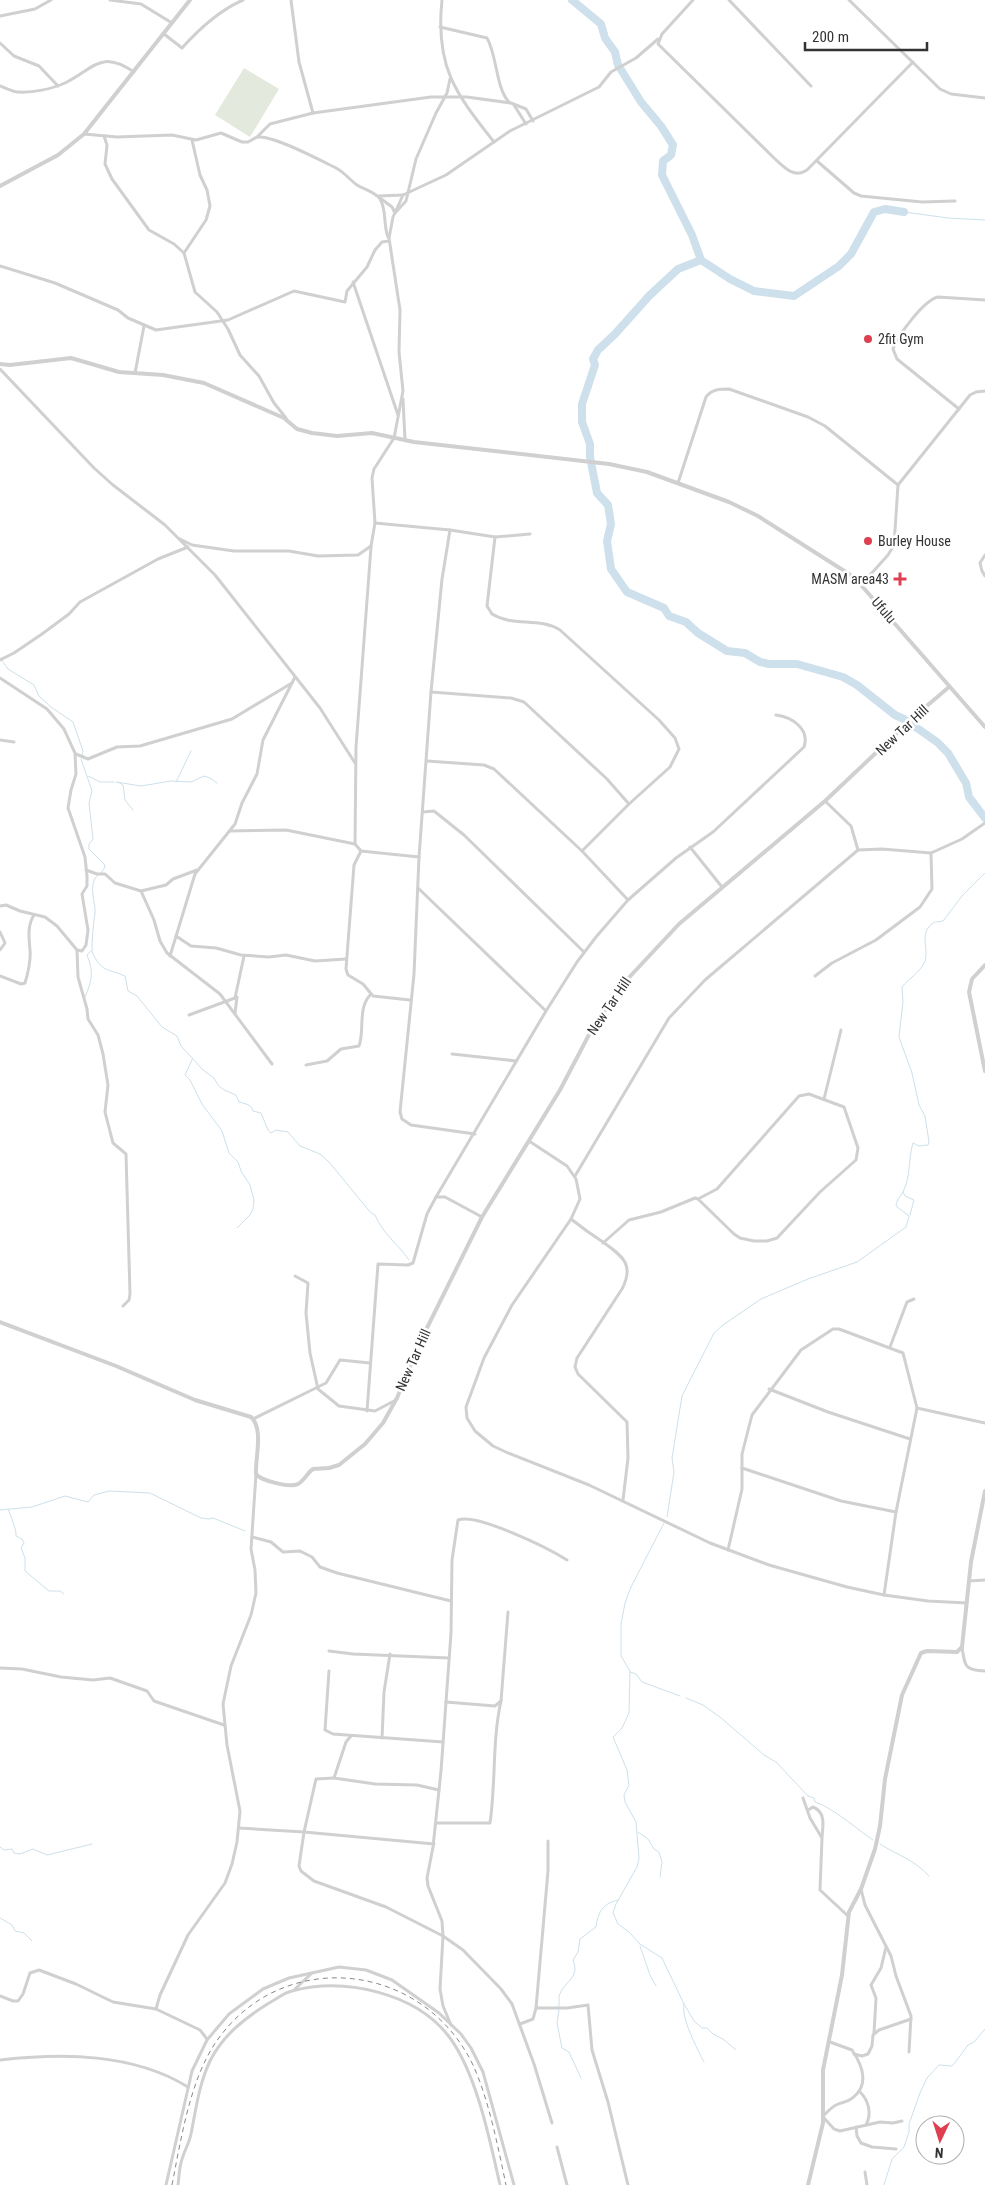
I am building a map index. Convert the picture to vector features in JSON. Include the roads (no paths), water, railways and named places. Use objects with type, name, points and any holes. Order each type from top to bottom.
[{"type":"street","points":[[0,16],[35,9],[51,0]]},
{"type":"street","points":[[110,0],[138,3],[150,7],[173,23]]},
{"type":"street","points":[[0,186],[58,155],[84,134],[190,0]]},
{"type":"street","points":[[164,34],[182,48],[192,36],[224,9],[243,0]]},
{"type":"street","points":[[291,0],[299,62],[313,113]]},
{"type":"street","points":[[395,213],[404,204],[409,192],[410,180],[416,159],[436,112],[450,88],[440,27],[442,0]]},
{"type":"street","points":[[378,196],[403,195],[446,175],[510,131],[599,87],[611,72],[636,58],[658,40],[693,0]]},
{"type":"street","points":[[729,0],[811,86]]},
{"type":"street","points":[[849,0],[937,86],[947,92],[985,98]]},
{"type":"street","points":[[440,27],[488,38],[492,46],[505,98],[520,112],[526,124]]},
{"type":"street","points":[[658,40],[658,44],[662,49],[785,168],[793,173],[802,173],[817,161],[913,62]]},
{"type":"street","points":[[0,43],[14,56],[39,66],[58,86]]},
{"type":"street","points":[[0,86],[17,92],[58,86],[98,62],[112,61],[123,64],[134,72]]},
{"type":"street","points":[[450,79],[460,97],[494,142]]},
{"type":"street","points":[[84,134],[104,136],[172,134],[192,140],[221,133],[242,142],[248,142],[257,137],[270,124],[313,113],[424,98],[444,99],[460,97],[511,103],[526,109],[533,121]]},
{"type":"street","points":[[104,136],[107,145],[105,164],[112,179],[149,230],[174,244],[184,253],[194,289],[222,319],[240,355],[265,385],[274,403],[288,420]]},
{"type":"street","points":[[257,137],[272,137],[336,168],[358,185],[378,196],[392,207],[395,213]]},
{"type":"street","points":[[184,253],[206,220],[210,206],[207,190],[200,176],[192,140]]},
{"type":"street","points":[[817,161],[854,193],[861,196],[922,202],[954,201]]},
{"type":"street","points":[[389,239],[395,213],[403,195]]},
{"type":"street","points":[[378,196],[383,207],[384,226],[389,239],[400,310],[399,352],[405,441]]},
{"type":"street","points":[[0,266],[54,283],[118,310],[128,318],[144,326],[161,331],[222,319],[228,320],[243,315],[257,306],[296,291],[345,302],[347,291],[367,267],[375,250],[382,242],[389,239]]},
{"type":"street","points":[[353,282],[398,416]]},
{"type":"street","points":[[959,408],[897,359],[893,349],[912,321],[932,299],[938,297],[985,300]]},
{"type":"street","points":[[135,373],[144,326]]},
{"type":"street","name":"Ufulu","points":[[0,364],[10,365],[70,358],[118,372],[162,375],[204,383],[288,420],[298,429],[312,433],[336,436],[372,433],[405,441],[609,464],[647,472],[678,483],[729,502],[758,516],[837,565],[861,584],[985,727]]},
{"type":"street","points":[[0,369],[94,468],[180,539],[215,575],[320,708],[355,763]]},
{"type":"street","points":[[355,844],[355,763],[371,546],[375,523],[372,478],[374,469],[394,438],[402,386]]},
{"type":"street","points":[[678,483],[706,397],[712,391],[724,389],[800,414],[825,426],[898,485]]},
{"type":"street","points":[[861,584],[888,555],[894,545],[898,485],[972,393],[985,391]]},
{"type":"street","points":[[375,523],[450,530],[495,537],[530,534]]},
{"type":"street","points":[[450,530],[442,580],[431,692],[419,856],[414,974],[400,1112],[402,1119],[411,1125],[475,1134]]},
{"type":"street","points":[[495,537],[487,606],[492,614],[508,620],[548,624],[560,630],[652,714],[675,738],[678,745],[678,753],[670,767],[629,804],[582,851]]},
{"type":"street","points":[[180,539],[192,546],[234,551],[289,551],[318,556],[358,555],[371,546]]},
{"type":"street","points":[[0,660],[14,653],[70,614],[80,602],[164,556],[188,547]]},
{"type":"street","points":[[985,555],[980,563],[985,576]]},
{"type":"street","points":[[170,956],[197,870],[235,824],[242,803],[257,774],[263,740],[295,677]]},
{"type":"street","points":[[0,678],[47,709],[64,729],[76,753],[76,774],[68,808],[85,857],[87,886],[82,894],[88,926],[85,948],[77,950]]},
{"type":"street","points":[[76,753],[88,759],[117,747],[140,746],[232,719],[292,683]]},
{"type":"street","name":"New Tar Hill","points":[[256,1474],[262,1480],[292,1485],[298,1484],[313,1469],[332,1468],[343,1462],[365,1444],[386,1417],[422,1338],[482,1218],[529,1141],[592,1029],[622,985],[667,936],[722,887],[825,801],[915,716],[949,687]]},
{"type":"street","points":[[431,692],[511,698],[524,702],[607,779],[629,804]]},
{"type":"street","points":[[367,1411],[378,1264],[408,1265],[413,1263],[427,1214],[436,1197],[546,1011],[584,952],[628,900],[676,858],[712,832],[804,747],[805,736],[800,726],[788,718],[776,715]]},
{"type":"street","points":[[0,740],[14,742]]},
{"type":"street","points":[[427,761],[489,766],[582,851],[628,900]]},
{"type":"street","points":[[825,801],[851,826],[858,850]]},
{"type":"street","points":[[423,812],[434,811],[464,835],[584,952]]},
{"type":"street","points":[[575,1176],[660,1032],[677,1008],[712,974],[858,850],[882,849],[931,853],[962,839],[985,823]]},
{"type":"street","points":[[229,832],[286,830],[355,844],[361,851],[419,856]]},
{"type":"street","points":[[690,848],[722,887]]},
{"type":"street","points":[[361,851],[354,865],[351,919],[346,959],[348,975],[363,984],[376,997],[410,1000]]},
{"type":"street","points":[[815,976],[832,963],[876,940],[920,907],[932,889],[931,853]]},
{"type":"street","points":[[86,869],[92,873],[105,874],[115,883],[141,891],[166,885],[197,870]]},
{"type":"street","points":[[418,888],[546,1011]]},
{"type":"street","points":[[141,891],[154,920],[160,941],[170,956],[210,985],[228,1002],[272,1064]]},
{"type":"street","points":[[0,906],[6,905],[44,917],[57,926],[77,950],[78,977],[88,1019],[98,1035],[103,1054],[108,1084],[105,1112],[113,1142],[126,1154],[130,1294],[129,1300],[123,1306]]},
{"type":"street","points":[[0,976],[21,984],[25,983],[30,962],[28,939],[34,914]]},
{"type":"street","points":[[0,932],[4,946],[0,950]]},
{"type":"street","points":[[176,936],[191,946],[216,948],[244,956],[269,957],[286,955],[315,961],[346,959]]},
{"type":"street","points":[[235,1013],[244,956]]},
{"type":"street","points":[[985,965],[972,979],[970,992],[985,1071]]},
{"type":"street","points":[[306,1065],[330,1059],[341,1049],[359,1046],[362,1015],[367,999],[371,994]]},
{"type":"street","points":[[189,1015],[228,1002],[237,995]]},
{"type":"street","points":[[824,1099],[841,1030]]},
{"type":"street","points":[[452,1054],[516,1061]]},
{"type":"street","points":[[603,1243],[629,1220],[661,1212],[695,1198],[698,1199],[717,1189],[799,1096],[806,1094],[844,1107],[858,1148],[858,1156],[849,1168],[806,1205],[777,1238],[767,1241],[740,1238],[698,1199]]},
{"type":"street","points":[[529,1141],[563,1162],[575,1176],[580,1199],[571,1219],[512,1305],[494,1335],[468,1399],[466,1412],[475,1431],[493,1446],[623,1500],[684,1531],[728,1550],[779,1568],[884,1595],[928,1601],[967,1602]]},
{"type":"street","points":[[436,1197],[444,1197],[482,1218]]},
{"type":"street","points":[[571,1219],[619,1253],[624,1259],[627,1269],[627,1280],[577,1358],[575,1369],[627,1422],[628,1458],[623,1500]]},
{"type":"street","points":[[295,1276],[308,1283],[306,1313],[310,1353],[318,1389],[339,1406],[367,1411],[379,1410],[394,1401]]},
{"type":"street","points":[[890,1347],[907,1302],[914,1299]]},
{"type":"street","points":[[0,1322],[116,1366],[195,1400],[253,1419],[311,1390],[318,1389],[329,1381],[340,1360],[370,1363]]},
{"type":"street","points":[[728,1550],[742,1489],[742,1468],[748,1427],[752,1415],[769,1389],[801,1350],[833,1329],[838,1329],[901,1351],[904,1355],[917,1408],[896,1512],[884,1595]]},
{"type":"street","points":[[769,1389],[828,1412],[910,1439]]},
{"type":"street","points":[[917,1408],[985,1423]]},
{"type":"street","points":[[156,2009],[160,1995],[188,1935],[225,1884],[232,1864],[240,1828],[239,1800],[224,1725],[223,1704],[226,1683],[251,1615],[256,1593],[255,1570],[251,1550],[257,1429],[253,1419]]},
{"type":"street","points":[[742,1468],[841,1501],[896,1512]]},
{"type":"street","points":[[985,1491],[969,1581],[962,1647],[964,1662],[967,1667],[972,1670],[985,1671]]},
{"type":"street","points":[[451,2025],[443,2006],[440,1989],[444,1936],[442,1921],[426,1878],[434,1844],[439,1790],[449,1658],[452,1560],[458,1520],[470,1518],[532,1541],[567,1560]]},
{"type":"street","points":[[252,1537],[270,1542],[283,1552],[300,1551],[312,1557],[320,1567],[337,1574],[397,1590],[451,1601]]},
{"type":"street","points":[[969,1581],[985,1580]]},
{"type":"street","points":[[436,1823],[490,1823],[493,1802],[493,1768],[501,1701],[508,1612]]},
{"type":"street","points":[[808,2185],[824,2116],[823,2077],[842,1975],[848,1916],[850,1908],[861,1889],[877,1843],[885,1779],[904,1689],[921,1653],[927,1651],[957,1652],[962,1647]]},
{"type":"street","points":[[329,1651],[353,1654],[390,1654],[449,1658]]},
{"type":"street","points":[[382,1738],[384,1692],[390,1654]]},
{"type":"street","points":[[0,1668],[22,1669],[61,1677],[93,1680],[110,1678],[143,1690],[154,1701],[224,1725]]},
{"type":"street","points":[[329,1671],[325,1730],[333,1734],[351,1736],[443,1742]]},
{"type":"street","points":[[446,1702],[495,1706],[501,1701]]},
{"type":"street","points":[[334,1778],[346,1742],[351,1736]]},
{"type":"street","points":[[439,1790],[417,1785],[375,1784],[334,1778],[316,1779],[304,1832],[299,1866],[301,1871],[314,1881],[386,1907],[444,1936],[463,1950],[501,1989],[512,2004],[552,2124]]},
{"type":"street","points":[[803,1798],[822,1838]]},
{"type":"street","points":[[808,1811],[813,1807],[820,1811],[823,1822],[820,1890],[848,1916]]},
{"type":"street","points":[[240,1828],[434,1844]]},
{"type":"street","points":[[520,2024],[533,2019],[536,2008],[548,1871],[548,1842]]},
{"type":"street","points":[[861,1889],[865,1904],[887,1945],[911,2019],[909,2052]]},
{"type":"street","points":[[854,2054],[862,2056],[868,2054],[872,2046],[876,1998],[871,1985],[883,1965],[887,1945]]},
{"type":"street","points":[[166,2184],[195,2063],[207,2040],[229,2014],[251,1996],[271,1984],[329,1968],[350,1967],[384,1976],[416,1995],[461,2034],[484,2072],[514,2185]]},
{"type":"street","points":[[0,1996],[18,2001],[23,1994],[30,1973],[39,1970],[76,1984],[113,2002],[156,2009],[200,2030],[207,2040]]},
{"type":"street","points":[[292,1991],[313,1972]]},
{"type":"street","points":[[178,2185],[180,2165],[189,2141],[199,2092],[210,2060],[232,2030],[281,1995],[292,1991],[336,1985],[381,1993],[413,2005],[437,2023],[450,2038],[467,2068],[486,2128],[500,2185]]},
{"type":"street","points":[[536,2008],[567,2008],[588,2005],[592,2050],[608,2102],[628,2185]]},
{"type":"street","points":[[874,2033],[911,2019]]},
{"type":"street","points":[[824,2116],[836,2105],[846,2102],[860,2092],[863,2087],[864,2074],[852,2050],[830,2042]]},
{"type":"street","points":[[0,2060],[50,2056],[116,2060],[157,2071],[188,2087]]},
{"type":"street","points":[[860,2092],[865,2098],[870,2112],[865,2125]]},
{"type":"street","points":[[824,2116],[837,2130],[844,2131],[865,2125],[902,2121]]},
{"type":"street","points":[[856,2127],[857,2136],[861,2144],[896,2149]]},
{"type":"street","points":[[557,2147],[567,2185]]},
{"type":"street","points":[[865,2172],[867,2185]]},
{"type":"waterway","points":[[572,0],[601,24],[605,38],[615,52],[618,65]]},
{"type":"waterway","points":[[620,68],[641,102],[661,126],[673,145],[671,155],[663,161],[662,175],[692,235],[701,260],[730,279],[754,291],[794,296],[839,266],[851,254],[874,212],[885,209],[904,212]]},
{"type":"waterway","points":[[904,212],[948,218],[985,220]]},
{"type":"waterway","points":[[701,260],[678,269],[649,296],[598,350],[593,359],[595,365],[582,404],[582,422],[590,444],[590,457],[597,493],[608,505],[611,524],[607,541],[611,569],[627,592],[664,608],[669,616],[686,622],[698,633],[727,651],[745,653],[760,662],[769,664],[797,664],[843,677],[857,685],[895,715],[904,719],[937,742],[948,753],[966,783],[969,797],[985,818]]},
{"type":"waterway","points":[[0,658],[8,669],[34,685],[39,696],[51,707],[73,722],[83,751],[82,755]]},
{"type":"waterway","points":[[176,782],[191,751]]},
{"type":"waterway","points":[[81,759],[92,791],[89,803],[93,839],[89,844],[89,849],[104,864],[105,867],[101,873]]},
{"type":"waterway","points":[[88,776],[100,782],[114,782]]},
{"type":"waterway","points":[[116,782],[141,786],[171,781],[191,782],[204,776],[217,783]]},
{"type":"waterway","points":[[118,782],[123,785],[125,800],[133,810]]},
{"type":"waterway","points":[[667,1517],[674,1472],[672,1458],[682,1396],[714,1333],[761,1299],[808,1279],[857,1262],[906,1227],[909,1216],[896,1204],[906,1186],[913,1143],[919,1146],[928,1145],[929,1142],[925,1116],[919,1105],[912,1073],[899,1037],[903,1002],[902,987],[921,969],[925,961],[925,937],[928,928],[934,922],[943,921],[962,896],[985,873]]},
{"type":"waterway","points":[[98,875],[92,889],[95,909],[92,952],[102,967],[125,976],[128,991],[137,996],[162,1027],[177,1036],[181,1046],[203,1070],[214,1078],[218,1085],[236,1095],[239,1102],[250,1106],[253,1111],[261,1113],[271,1133],[276,1130],[288,1132],[300,1146],[320,1154],[329,1162],[371,1213],[375,1215],[382,1228],[409,1260]]},
{"type":"waterway","points":[[85,997],[91,976],[91,966],[87,955],[91,951]]},
{"type":"waterway","points":[[192,1060],[185,1075],[190,1080],[202,1104],[222,1131],[229,1153],[238,1162],[241,1171],[250,1185],[254,1200],[253,1209],[250,1215],[237,1228]]},
{"type":"waterway","points":[[903,1192],[905,1196],[914,1200],[910,1215]]},
{"type":"waterway","points":[[0,1510],[32,1507],[65,1496],[88,1502],[94,1495],[109,1491],[150,1493],[201,1518],[213,1518],[245,1531]]},
{"type":"waterway","points":[[8,1509],[16,1536],[22,1539],[24,1543],[21,1548],[25,1558],[25,1571],[49,1591],[60,1591],[64,1594]]},
{"type":"waterway","points":[[664,1523],[631,1587],[625,1603],[621,1624],[621,1656],[630,1671],[629,1713],[622,1728],[613,1737],[627,1770],[629,1785],[624,1795],[625,1802],[636,1822],[639,1858],[637,1867],[616,1904],[613,1913],[618,1924],[640,1944],[662,1958],[694,2021],[702,2028],[707,2028],[713,2034],[723,2039],[736,2050]]},
{"type":"waterway","points":[[630,1672],[636,1674],[642,1682],[680,1696]]},
{"type":"waterway","points":[[686,1698],[703,1705],[720,1717],[764,1755],[776,1762],[808,1796],[814,1798],[815,1802],[837,1814],[873,1840]]},
{"type":"waterway","points":[[638,1832],[648,1839],[654,1849],[659,1852],[662,1862],[660,1877]]},
{"type":"waterway","points":[[0,1847],[4,1850],[12,1849],[14,1853],[20,1854],[33,1849],[47,1855],[92,1844]]},
{"type":"waterway","points":[[880,1844],[912,1862],[929,1876]]},
{"type":"waterway","points":[[559,2006],[561,1992],[575,1972],[573,1960],[578,1952],[580,1939],[596,1927],[602,1909],[609,1903],[618,1900]]},
{"type":"waterway","points":[[0,1918],[12,1925],[15,1931],[24,1933],[32,1941]]},
{"type":"waterway","points":[[640,1946],[656,1986]]},
{"type":"waterway","points":[[684,2004],[687,2025],[704,2062]]},
{"type":"waterway","points":[[559,2010],[557,2023],[562,2048],[569,2052],[581,2078]]},
{"type":"waterway","points":[[884,2185],[892,2159],[904,2147],[909,2132],[909,2124],[927,2078],[939,2065],[952,2066],[968,2045],[974,2042],[985,2029]]},
{"type":"railway","points":[[172,2185],[193,2092],[199,2074],[216,2042],[242,2012],[273,1992],[308,1981],[343,1978],[379,1984],[412,1998],[442,2021],[466,2052],[480,2081],[506,2185]]},
{"type":"place","name":"2fit Gym","points":[[868,339]]},
{"type":"place","name":"Burley House","points":[[868,541]]},
{"type":"place","name":"MASM area43","points":[[900,579]]}]
